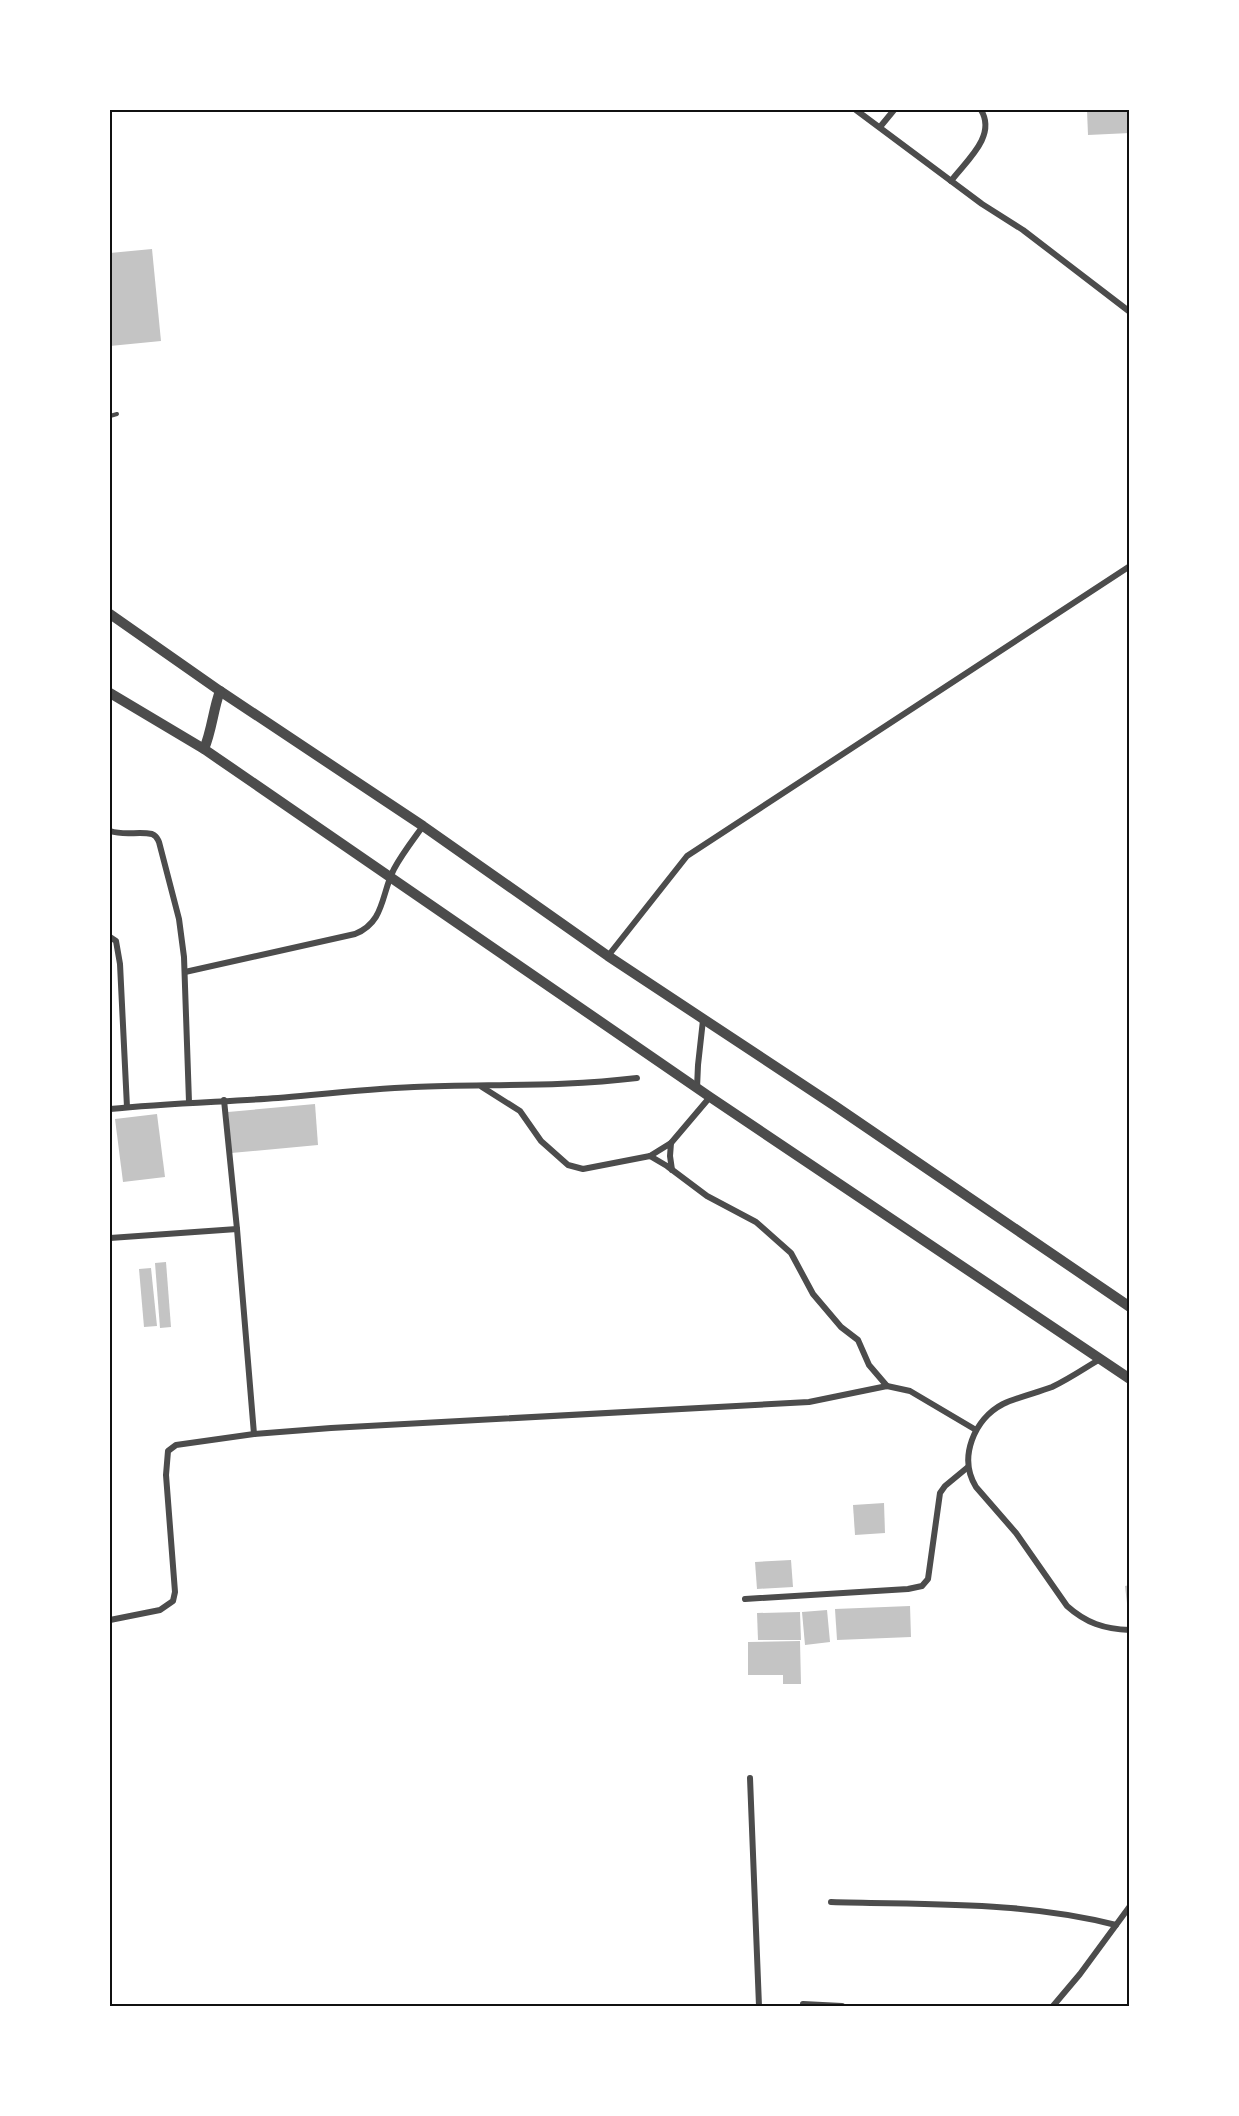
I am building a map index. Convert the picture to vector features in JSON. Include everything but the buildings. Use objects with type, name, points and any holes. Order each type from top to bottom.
[{"type":"street","points":[[856,110],[951,181],[1023,230],[1130,312]]},
{"type":"street","points":[[880,127],[894,110]]},
{"type":"street","points":[[951,181],[985,135],[986,121],[981,110]]},
{"type":"street","points":[[608,956],[687,856],[1130,566]]},
{"type":"street","points":[[110,614],[220,691],[423,826],[608,956],[835,1106],[1130,1307]]},
{"type":"street","points":[[204,749],[211,731],[212,713],[220,691]]},
{"type":"street","points":[[110,693],[204,749],[710,1097],[1130,1379]]},
{"type":"street","points":[[185,972],[355,934],[371,926],[379,911],[391,876],[423,826]]},
{"type":"street","points":[[110,831],[123,835],[152,834],[158,839],[179,919],[185,972],[189,1102]]},
{"type":"street","points":[[110,937],[116,941],[120,964],[127,1107]]},
{"type":"street","points":[[698,1088],[703,1020]]},
{"type":"street","points":[[110,1109],[276,1098],[371,1088],[482,1087],[637,1078]]},
{"type":"street","points":[[482,1087],[520,1111],[541,1141],[568,1165],[583,1169],[650,1156],[672,1143],[710,1097]]},
{"type":"street","points":[[224,1100],[254,1434]]},
{"type":"street","points":[[672,1143],[670,1156],[672,1170]]},
{"type":"street","points":[[650,1156],[707,1196],[756,1222],[791,1253],[813,1294],[841,1327],[858,1340],[869,1365],[887,1386]]},
{"type":"street","points":[[110,1238],[237,1229]]},
{"type":"street","points":[[1101,1359],[1054,1386],[1004,1404],[993,1411],[976,1430],[971,1443],[968,1467],[976,1487],[1016,1533],[1067,1606],[1096,1625],[1110,1629],[1130,1630]]},
{"type":"street","points":[[110,1620],[160,1610],[173,1601],[175,1592],[166,1456],[169,1449],[176,1445],[254,1434],[809,1402],[887,1386],[910,1391],[976,1430]]},
{"type":"street","points":[[745,1599],[908,1589],[922,1586],[928,1580],[940,1493],[968,1467]]},
{"type":"street","points":[[750,1778],[759,2007]]},
{"type":"street","points":[[831,1902],[1014,1908],[1072,1915],[1116,1925]]},
{"type":"street","points":[[1053,2007],[1130,1906]]},
{"type":"street","points":[[803,2004],[842,2007]]},
{"type":"lane","points":[[110,416],[117,414]]}]
